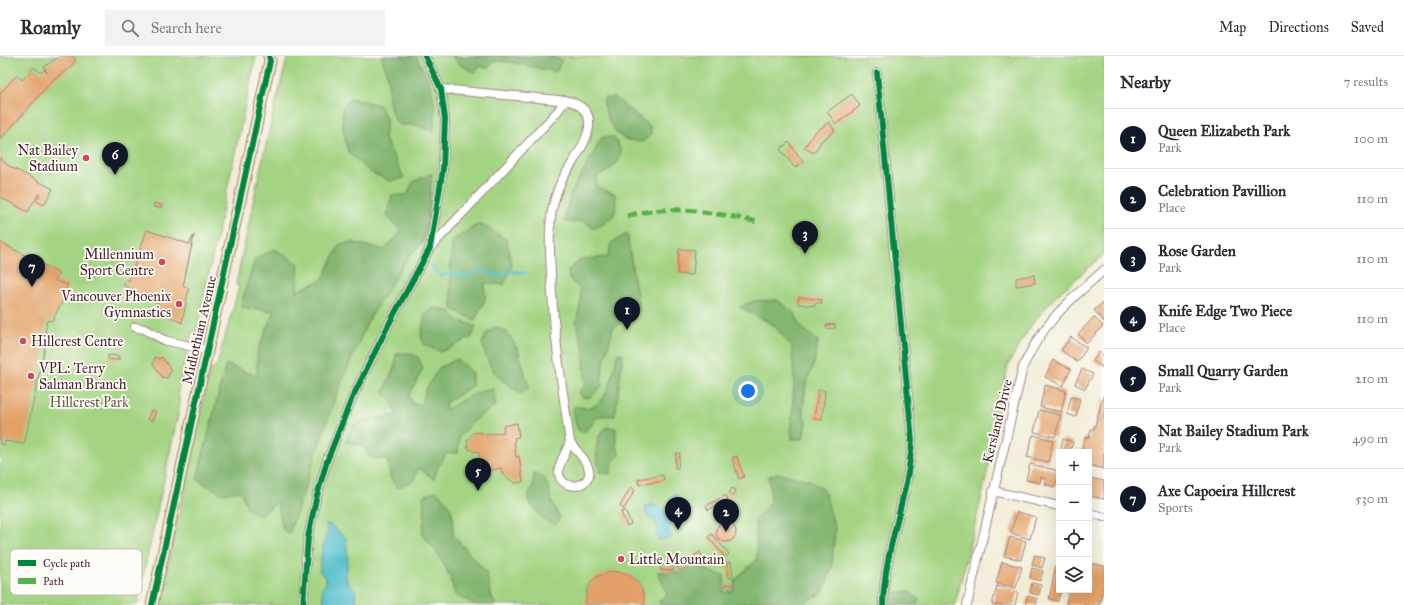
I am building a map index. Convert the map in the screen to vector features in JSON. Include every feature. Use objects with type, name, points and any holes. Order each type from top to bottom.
[{"type":"street","points":[[425,56],[441,89],[445,120],[443,169],[430,248]]},
{"type":"street","name":"Midlothian Avenue","points":[[152,605],[206,350],[272,58]]},
{"type":"street","points":[[877,73],[912,440],[911,465],[906,492],[887,560],[883,605]]},
{"type":"street","points":[[441,89],[565,100],[579,104],[585,109],[589,116],[590,127],[586,140],[558,188],[551,219],[552,304],[556,346],[570,442],[586,462],[589,471],[586,481],[577,486],[567,485],[560,478],[559,474],[560,464],[570,442]]},
{"type":"street","points":[[303,605],[308,537],[316,499],[327,460],[363,376],[430,248],[558,111],[565,100]]},
{"type":"street","name":"Kersland Drive","points":[[967,605],[1023,367],[1032,346],[1052,317],[1104,270]]},
{"type":"street","points":[[135,327],[144,329],[164,340],[206,350]]},
{"type":"street","points":[[993,491],[1056,505]]},
{"type":"street","points":[[1092,514],[1104,517]]},
{"type":"green space","name":"Hillcrest Park","points":[[0,56],[256,56],[196,333],[192,332],[178,390],[180,405],[142,582],[142,549],[10,549],[10,595],[139,595],[137,605],[0,605]]},
{"type":"green space","points":[[288,56],[1104,56],[1104,254],[1055,297],[1031,325],[1008,365],[985,483],[955,605],[159,605],[210,370],[217,366],[239,286],[236,285],[254,199],[273,113]]},
{"type":"green space","points":[[381,56],[416,56],[430,85],[432,93],[435,111],[434,133],[417,125],[399,125],[395,120],[389,101],[387,72]]},
{"type":"green space","points":[[452,56],[546,56],[562,60],[556,72],[516,63],[496,61],[488,68],[479,66],[475,73],[459,64]]},
{"type":"green space","points":[[350,98],[379,105],[387,120],[384,137],[404,178],[390,181],[370,172],[348,152],[342,124],[343,107]]},
{"type":"green space","points":[[604,98],[615,98],[650,126],[651,134],[642,142],[623,138],[619,135],[612,126],[606,114]]},
{"type":"green space","points":[[602,137],[613,137],[620,149],[617,163],[605,173],[596,177],[597,187],[615,194],[616,208],[615,213],[610,220],[594,229],[582,220],[572,223],[564,221],[570,195]]},
{"type":"green space","points":[[432,173],[428,220],[422,244],[409,255],[367,323],[335,398],[289,534],[283,530],[277,502],[260,516],[247,508],[241,491],[222,494],[197,479],[226,364],[257,376],[257,353],[274,311],[240,307],[255,259],[275,249],[299,264],[297,291],[322,280],[340,244],[351,242],[384,250],[401,232],[387,215],[392,195],[407,195],[413,182]]},
{"type":"green space","points":[[480,223],[507,240],[512,266],[504,285],[485,283],[485,300],[475,320],[452,309],[450,280],[452,241]]},
{"type":"green space","points":[[627,234],[639,310],[613,328],[603,366],[601,387],[590,397],[584,398],[579,395],[580,391],[585,385],[584,351],[576,323],[581,301],[580,289],[569,279],[568,270],[581,259],[608,257],[611,243]]},
{"type":"green space","points":[[777,300],[795,314],[800,326],[818,341],[814,364],[806,384],[803,410],[806,423],[803,439],[792,439],[791,426],[794,384],[792,347],[774,325],[739,307],[754,301]]},
{"type":"green space","points":[[435,308],[450,311],[457,320],[476,326],[472,337],[441,352],[425,345],[421,337],[425,313]]},
{"type":"green space","points":[[495,327],[507,332],[518,350],[529,387],[522,394],[500,378],[488,361],[482,343],[487,333]]},
{"type":"green space","points":[[408,353],[418,357],[423,368],[409,396],[413,404],[421,404],[427,387],[439,368],[457,359],[472,373],[472,386],[445,403],[446,410],[474,394],[493,389],[496,405],[471,423],[459,437],[458,453],[447,453],[438,467],[434,479],[419,468],[413,481],[397,488],[390,477],[387,459],[371,458],[362,445],[345,442],[352,427],[364,420],[396,415],[392,399],[383,393],[395,366],[396,354]]},
{"type":"green space","points":[[618,353],[623,354],[615,416],[598,417],[584,432],[579,431],[576,425],[573,408],[575,406],[586,408],[595,406],[602,400],[607,392]]},
{"type":"green space","points":[[608,427],[616,428],[616,445],[620,455],[613,462],[610,474],[599,472],[597,453],[600,435]]},
{"type":"green space","points":[[777,473],[809,480],[824,490],[835,529],[832,567],[823,592],[802,605],[792,605],[768,600],[734,605],[661,605],[659,601],[667,594],[658,572],[682,573],[692,565],[724,576],[724,593],[733,591],[736,579],[757,559],[755,520],[765,510],[770,501],[771,491],[768,477]]},
{"type":"green space","points":[[534,474],[543,478],[548,485],[552,502],[560,516],[558,522],[555,524],[543,518],[535,510],[527,498],[533,486]]},
{"type":"green space","points":[[436,491],[446,501],[453,515],[453,535],[486,572],[492,598],[496,605],[476,605],[455,595],[443,562],[422,534],[425,517],[423,496]]},
{"type":"green space","points":[[908,591],[919,599],[917,605],[890,605],[892,593]]},
{"type":"water","points":[[675,494],[682,502],[680,506],[681,520],[674,522],[668,529],[672,537],[671,538],[658,540],[656,534],[658,527],[652,518],[647,517],[645,507],[653,504],[663,510],[669,505],[671,497]]},
{"type":"water","points":[[326,524],[329,524],[346,538],[348,557],[346,578],[348,583],[356,591],[355,598],[358,605],[327,605],[324,603],[322,588],[326,583],[326,578],[320,572],[320,568],[323,542],[326,540],[325,536],[328,531]]},
{"type":"building","points":[[60,56],[72,56],[76,60],[70,68],[53,80],[0,140],[0,93],[17,75],[22,80],[34,67],[41,73],[44,70],[47,73],[44,67]]},
{"type":"building","points":[[852,94],[860,106],[836,124],[827,112]]},
{"type":"building","points":[[829,122],[835,131],[822,140],[814,153],[804,148],[814,133]]},
{"type":"building","points":[[789,142],[803,162],[795,168],[780,149]]},
{"type":"building","points":[[0,157],[7,165],[53,189],[44,205],[36,201],[40,195],[38,194],[28,212],[0,197]]},
{"type":"building","points":[[154,203],[162,205],[161,208],[153,207]]},
{"type":"building","name":"Millennium Sport Centre","points":[[147,230],[189,244],[194,235],[183,286],[189,288],[182,323],[157,309],[159,304],[123,285],[126,279],[129,281]]},
{"type":"building","name":"Hillcrest Centre","points":[[0,242],[59,273],[55,281],[68,285],[63,295],[65,296],[52,321],[47,320],[45,332],[48,333],[24,444],[5,441],[4,445],[0,444]]},
{"type":"building","points":[[679,249],[695,250],[693,275],[677,274]]},
{"type":"building","points":[[1034,275],[1035,283],[1016,286],[1016,278]]},
{"type":"building","points":[[799,297],[822,300],[822,303],[815,303],[815,306],[798,304]]},
{"type":"building","points":[[1104,302],[1104,322],[1094,310]]},
{"type":"building","points":[[1094,317],[1103,326],[1087,343],[1078,334]]},
{"type":"building","points":[[835,324],[835,328],[827,329],[826,325]]},
{"type":"building","points":[[1071,337],[1087,348],[1077,362],[1061,350]]},
{"type":"building","points":[[1099,352],[1104,356],[1104,364],[1102,367],[1093,361]]},
{"type":"building","points":[[108,355],[119,356],[119,360],[108,359]]},
{"type":"building","points":[[155,357],[160,359],[162,357],[172,371],[169,373],[168,378],[162,377],[153,364]]},
{"type":"building","points":[[1053,360],[1071,369],[1063,386],[1045,377]]},
{"type":"building","points":[[1082,369],[1093,374],[1085,389],[1075,384]]},
{"type":"building","points":[[1045,385],[1066,391],[1061,412],[1040,407]]},
{"type":"building","points":[[818,390],[825,391],[822,420],[814,419]]},
{"type":"building","points":[[1104,394],[1104,469],[1092,466],[1092,449],[1082,449],[1085,437],[1089,438],[1091,429],[1094,429]]},
{"type":"building","points":[[1071,397],[1080,399],[1076,417],[1067,414]]},
{"type":"building","points":[[151,410],[156,412],[152,421],[147,419]]},
{"type":"building","points":[[1039,410],[1061,415],[1055,437],[1034,432]]},
{"type":"building","points":[[517,423],[519,437],[514,438],[516,457],[519,456],[523,482],[515,483],[502,474],[501,468],[482,472],[478,451],[474,452],[468,448],[467,441],[473,433],[480,432],[485,435],[504,432],[503,426]]},
{"type":"building","points":[[1033,435],[1053,440],[1048,462],[1027,457]]},
{"type":"building","points":[[1063,439],[1073,442],[1071,449],[1061,449]]},
{"type":"building","points":[[676,453],[680,453],[678,468],[675,468]]},
{"type":"building","points":[[737,456],[744,477],[739,479],[732,458]]},
{"type":"building","points":[[1030,464],[1056,470],[1055,487],[1045,484],[1046,479],[1041,477],[1040,483],[1026,480]]},
{"type":"building","points":[[663,475],[664,481],[639,485],[638,479]]},
{"type":"building","points":[[1092,479],[1104,481],[1104,499],[1092,497]]},
{"type":"building","points":[[631,487],[635,490],[624,509],[620,506]]},
{"type":"building","points":[[732,488],[736,490],[733,496],[729,494]]},
{"type":"building","points":[[726,495],[728,499],[708,510],[706,506]]},
{"type":"building","points":[[625,510],[631,524],[627,526],[621,512]]},
{"type":"building","points":[[1017,512],[1036,517],[1030,539],[1011,533]]},
{"type":"building","points":[[726,522],[733,525],[736,532],[733,539],[726,542],[719,539],[716,532],[719,525]]},
{"type":"building","points":[[712,534],[729,554],[725,557],[708,537]]},
{"type":"building","points":[[1010,537],[1026,541],[1021,560],[1004,556]]},
{"type":"building","points":[[700,552],[702,556],[680,571],[677,567]]},
{"type":"building","points":[[1035,555],[1045,558],[1042,568],[1032,565]]},
{"type":"building","points":[[731,562],[733,577],[729,578],[727,563]]},
{"type":"building","points":[[1002,562],[1022,567],[1016,588],[996,583]]},
{"type":"building","points":[[1092,564],[1104,566],[1104,584],[1099,605],[1066,605],[1068,593],[1092,593]]},
{"type":"building","points":[[661,565],[674,566],[674,571],[660,570]]},
{"type":"building","points":[[1056,565],[1056,593],[1060,593],[1058,601],[1049,599]]},
{"type":"building","points":[[1032,568],[1043,571],[1040,581],[1030,578]]},
{"type":"building","points":[[613,571],[628,574],[635,579],[641,587],[644,605],[585,605],[587,590],[591,582],[596,577]]},
{"type":"building","points":[[1032,583],[1041,585],[1039,595],[1030,593]]},
{"type":"building","points":[[734,584],[730,589],[724,585]]},
{"type":"building","points":[[997,586],[1018,592],[1015,605],[992,605]]},
{"type":"building","points":[[1028,596],[1038,599],[1036,605],[1025,605]]},
{"type":"waterway","points":[[431,264],[436,272],[442,276],[449,273],[467,277],[479,270],[502,276],[509,271],[525,273]]},
{"type":"marked path","points":[[627,216],[643,212],[676,210],[726,215],[758,222]]},
{"type":"cycle path","points":[[152,605],[270,61],[269,56]]},
{"type":"cycle path","points":[[303,605],[308,537],[316,499],[327,461],[352,398],[390,322],[430,248],[443,169],[445,119],[441,89],[425,56]]},
{"type":"cycle path","points":[[877,73],[912,440],[910,461],[884,584],[883,605]]},
{"type":"place","name":"Nat Bailey Stadium","points":[[86,158]]},
{"type":"place","name":"Nat Bailey Stadium Park","points":[[115,175]]},
{"type":"place","name":"Rose Garden","points":[[805,254]]},
{"type":"place","name":"Millennium Sport Centre","points":[[162,262]]},
{"type":"place","name":"Axe Capoeira Hillcrest","points":[[32,287]]},
{"type":"place","name":"Vancouver Phoenix Gymnastics","points":[[179,304]]},
{"type":"place","name":"Queen Elizabeth Park","points":[[627,330]]},
{"type":"place","name":"Hillcrest Centre","points":[[23,341]]},
{"type":"place","name":"VPL: Terry Salman Branch","points":[[31,376]]},
{"type":"place","name":"Small Quarry Garden","points":[[478,491]]},
{"type":"place","name":"Knife Edge Two Piece","points":[[678,530]]},
{"type":"place","name":"Celebration Pavillion","points":[[726,532]]},
{"type":"place","name":"Little Mountain","points":[[621,559]]}]
